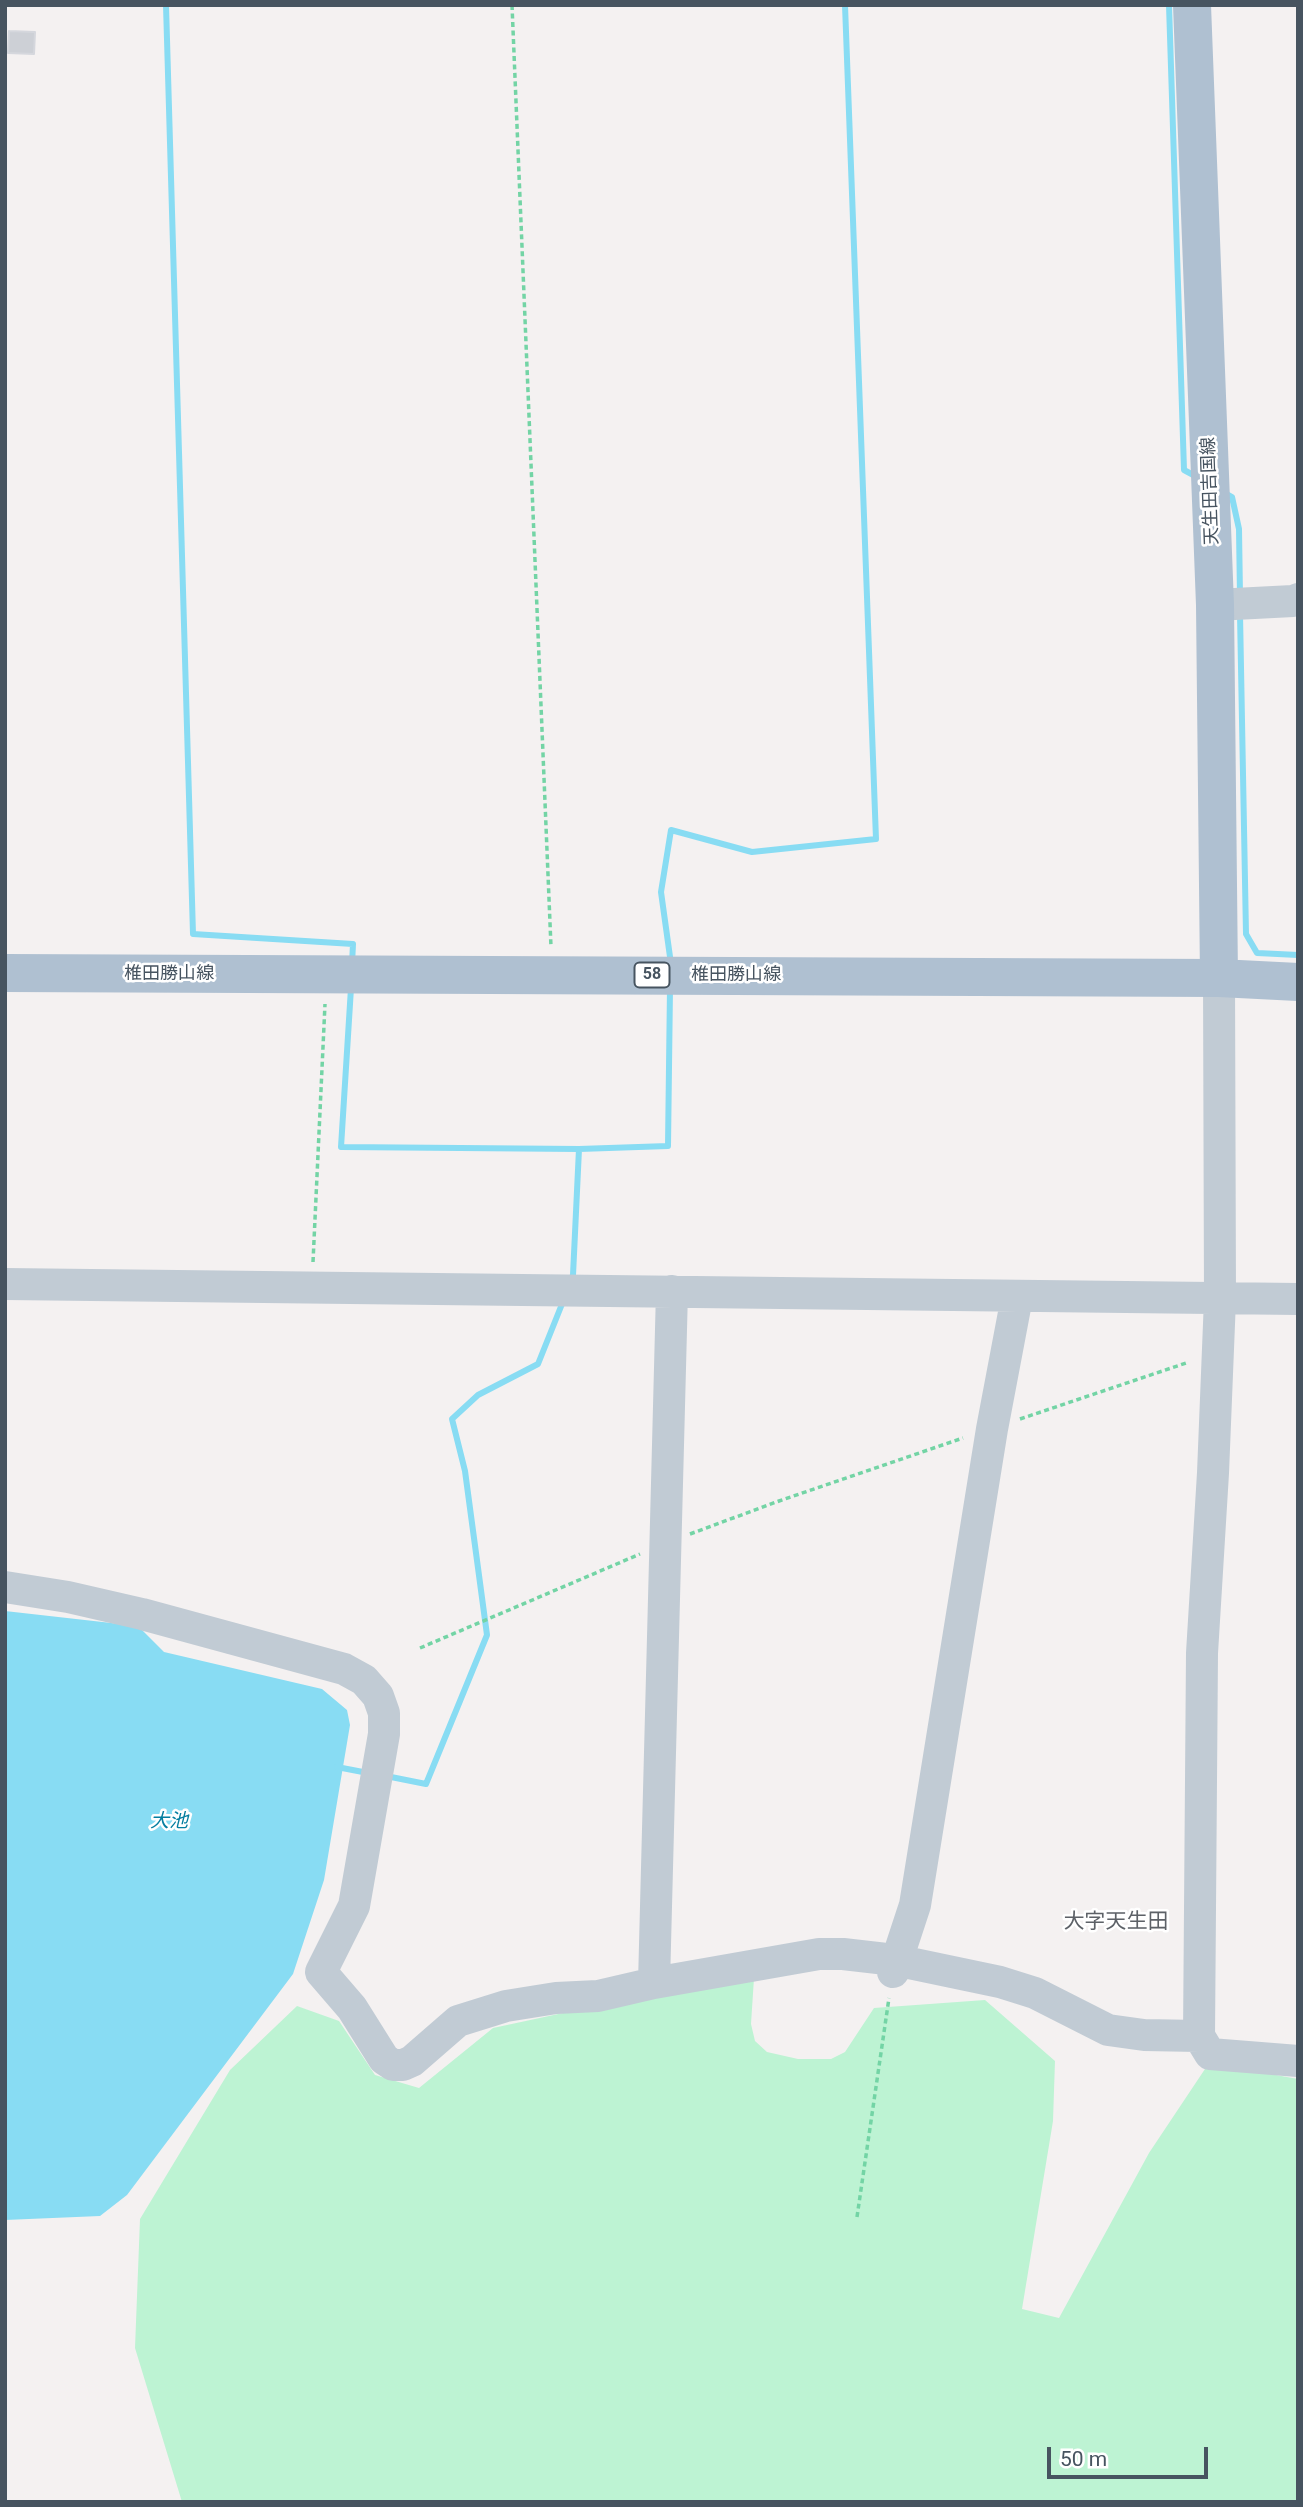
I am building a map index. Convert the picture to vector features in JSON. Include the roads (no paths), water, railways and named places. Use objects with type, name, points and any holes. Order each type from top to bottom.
[{"type":"main road","name":"天生田吉国線","points":[[1192,5],[1215,606],[1219,978]]},
{"type":"main road","name":"椎田勝山線","points":[[5,973],[1219,978],[1298,982]]},
{"type":"street","points":[[1215,606],[1293,601],[1298,598]]},
{"type":"street","points":[[1219,978],[1220,1299],[1202,1653],[1199,2036],[1210,2054],[1298,2062]]},
{"type":"street","points":[[5,1284],[1298,1298]]},
{"type":"street","points":[[653,1983],[672,1291]]},
{"type":"street","points":[[894,1966],[915,1905],[992,1429],[1017,1297]]},
{"type":"street","points":[[5,1587],[130,1611],[344,1669],[364,1680],[378,1696],[384,1713],[384,1734],[354,1906],[321,1972],[352,2008],[384,2059],[393,2065],[412,2061],[458,2021],[506,2006],[556,1998],[598,1996],[653,1983],[819,1954],[843,1954],[894,1966],[957,1971],[1035,1993],[1108,2031],[1199,2036]]},
{"type":"water","name":"大池","points":[[5,1611],[138,1626],[164,1652],[322,1689],[347,1710],[350,1725],[324,1880],[293,1974],[127,2195],[100,2216],[5,2220]]},
{"type":"waterway","points":[[166,5],[193,934],[353,944],[352,964]]},
{"type":"waterway","points":[[671,964],[661,892],[671,830],[752,852],[876,839],[845,5]]},
{"type":"waterway","points":[[1169,5],[1184,470],[1197,477]]},
{"type":"waterway","points":[[1225,493],[1232,497],[1239,529],[1240,596]]},
{"type":"waterway","points":[[1240,614],[1246,934],[1257,953],[1298,955]]},
{"type":"waterway","points":[[351,988],[341,1147],[579,1149],[573,1275],[570,1282]]},
{"type":"waterway","points":[[579,1149],[668,1146],[670,988]]},
{"type":"waterway","points":[[386,1776],[426,1784],[487,1635],[465,1471],[452,1419],[478,1395],[538,1364],[564,1299]]},
{"type":"waterway","points":[[337,1767],[368,1773]]},
{"type":"district","name":"大字天生田","points":[[1116,1923]]}]
